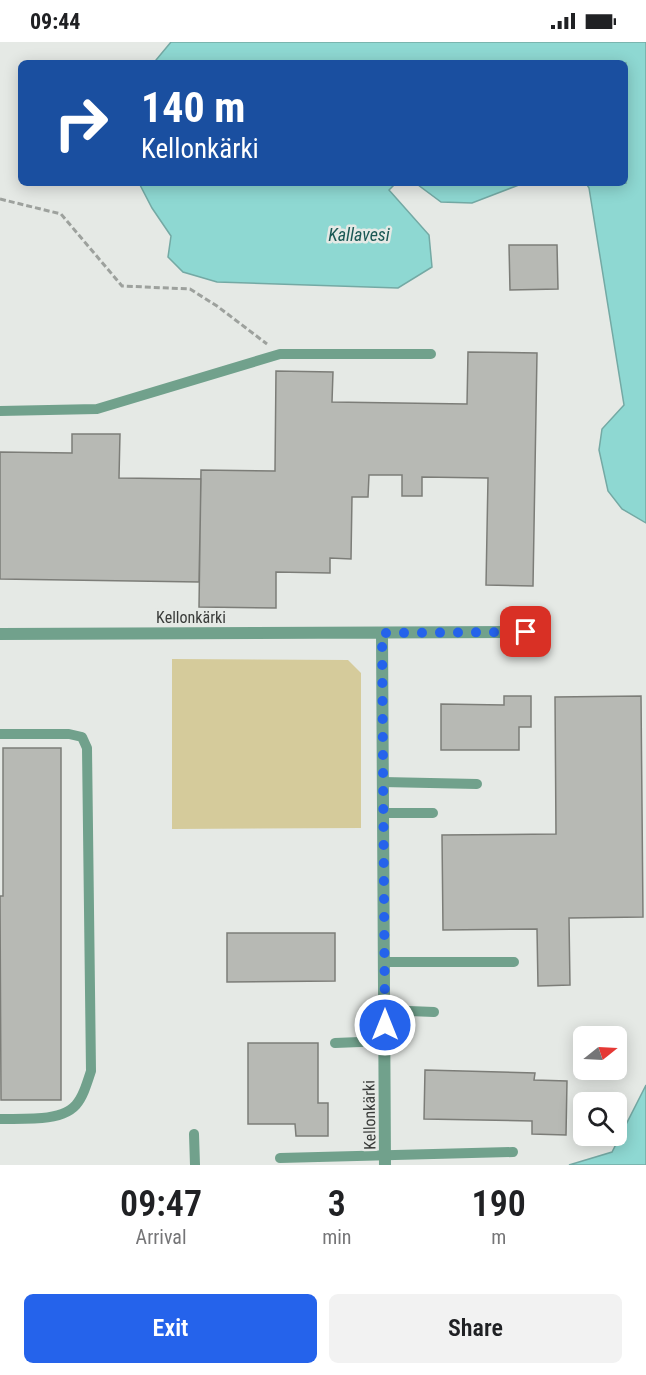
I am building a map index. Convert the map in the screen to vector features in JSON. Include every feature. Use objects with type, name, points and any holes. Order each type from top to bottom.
[{"type":"street","name":"Kellonkärki","points":[[0,634],[526,632]]},
{"type":"street","name":"Kellonkärki","points":[[382,633],[386,1161]]},
{"type":"lane","points":[[0,411],[97,409],[280,354],[431,354]]},
{"type":"lane","points":[[0,734],[69,734],[82,737],[87,748],[91,1071],[78,1103],[70,1111],[60,1116],[0,1119]]},
{"type":"lane","points":[[383,782],[477,784]]},
{"type":"lane","points":[[383,813],[433,813]]},
{"type":"lane","points":[[384,962],[514,962]]},
{"type":"lane","points":[[384,1010],[434,1012]]},
{"type":"lane","points":[[334,1042],[385,1041]]},
{"type":"lane","points":[[194,1134],[195,1165]]},
{"type":"lane","points":[[280,1158],[386,1161],[513,1152]]},
{"type":"path","points":[[0,200],[61,214],[122,286],[190,290],[217,306],[280,354]]},
{"type":"shaded area","points":[[172,659],[348,660],[361,673],[361,828],[172,829]]},
{"type":"water","points":[[171,42],[646,42],[646,523],[622,509],[608,491],[599,450],[602,429],[624,405],[588,186],[628,186],[628,60],[156,60]]},
{"type":"water","name":"Kallavesi","points":[[141,186],[393,186],[389,190],[429,235],[432,267],[398,288],[217,282],[183,272],[168,257],[171,236]]},
{"type":"water","name":"Kallavesi","points":[[419,186],[516,186],[472,203],[441,202]]},
{"type":"water","points":[[646,1085],[646,1165],[569,1165],[612,1152],[615,1146],[627,1146],[627,1122]]},
{"type":"building","points":[[509,245],[557,245],[558,289],[510,290]]},
{"type":"building","points":[[468,352],[537,353],[533,586],[486,585],[488,478],[422,477],[422,496],[402,496],[402,475],[369,475],[368,497],[352,497],[351,559],[330,558],[330,573],[276,572],[276,608],[199,607],[201,470],[275,471],[276,371],[333,372],[332,402],[467,404]]},
{"type":"building","points":[[72,434],[120,434],[119,478],[201,479],[199,582],[0,579],[0,452],[72,453]]},
{"type":"building","points":[[504,696],[531,696],[531,727],[519,727],[519,750],[441,750],[441,704],[504,705]]},
{"type":"building","points":[[641,696],[643,917],[569,918],[570,985],[538,986],[537,929],[443,930],[442,835],[556,834],[555,697]]},
{"type":"building","points":[[3,748],[61,748],[61,1100],[1,1100],[0,896],[3,896]]},
{"type":"building","points":[[227,933],[335,933],[335,981],[227,982]]},
{"type":"building","points":[[248,1043],[318,1043],[318,1103],[328,1103],[328,1136],[296,1136],[295,1124],[248,1124]]},
{"type":"building","points":[[425,1070],[535,1073],[534,1080],[567,1081],[566,1135],[532,1134],[532,1121],[424,1119]]},
{"type":"route","points":[[385,1025],[382,633],[526,632]]}]
